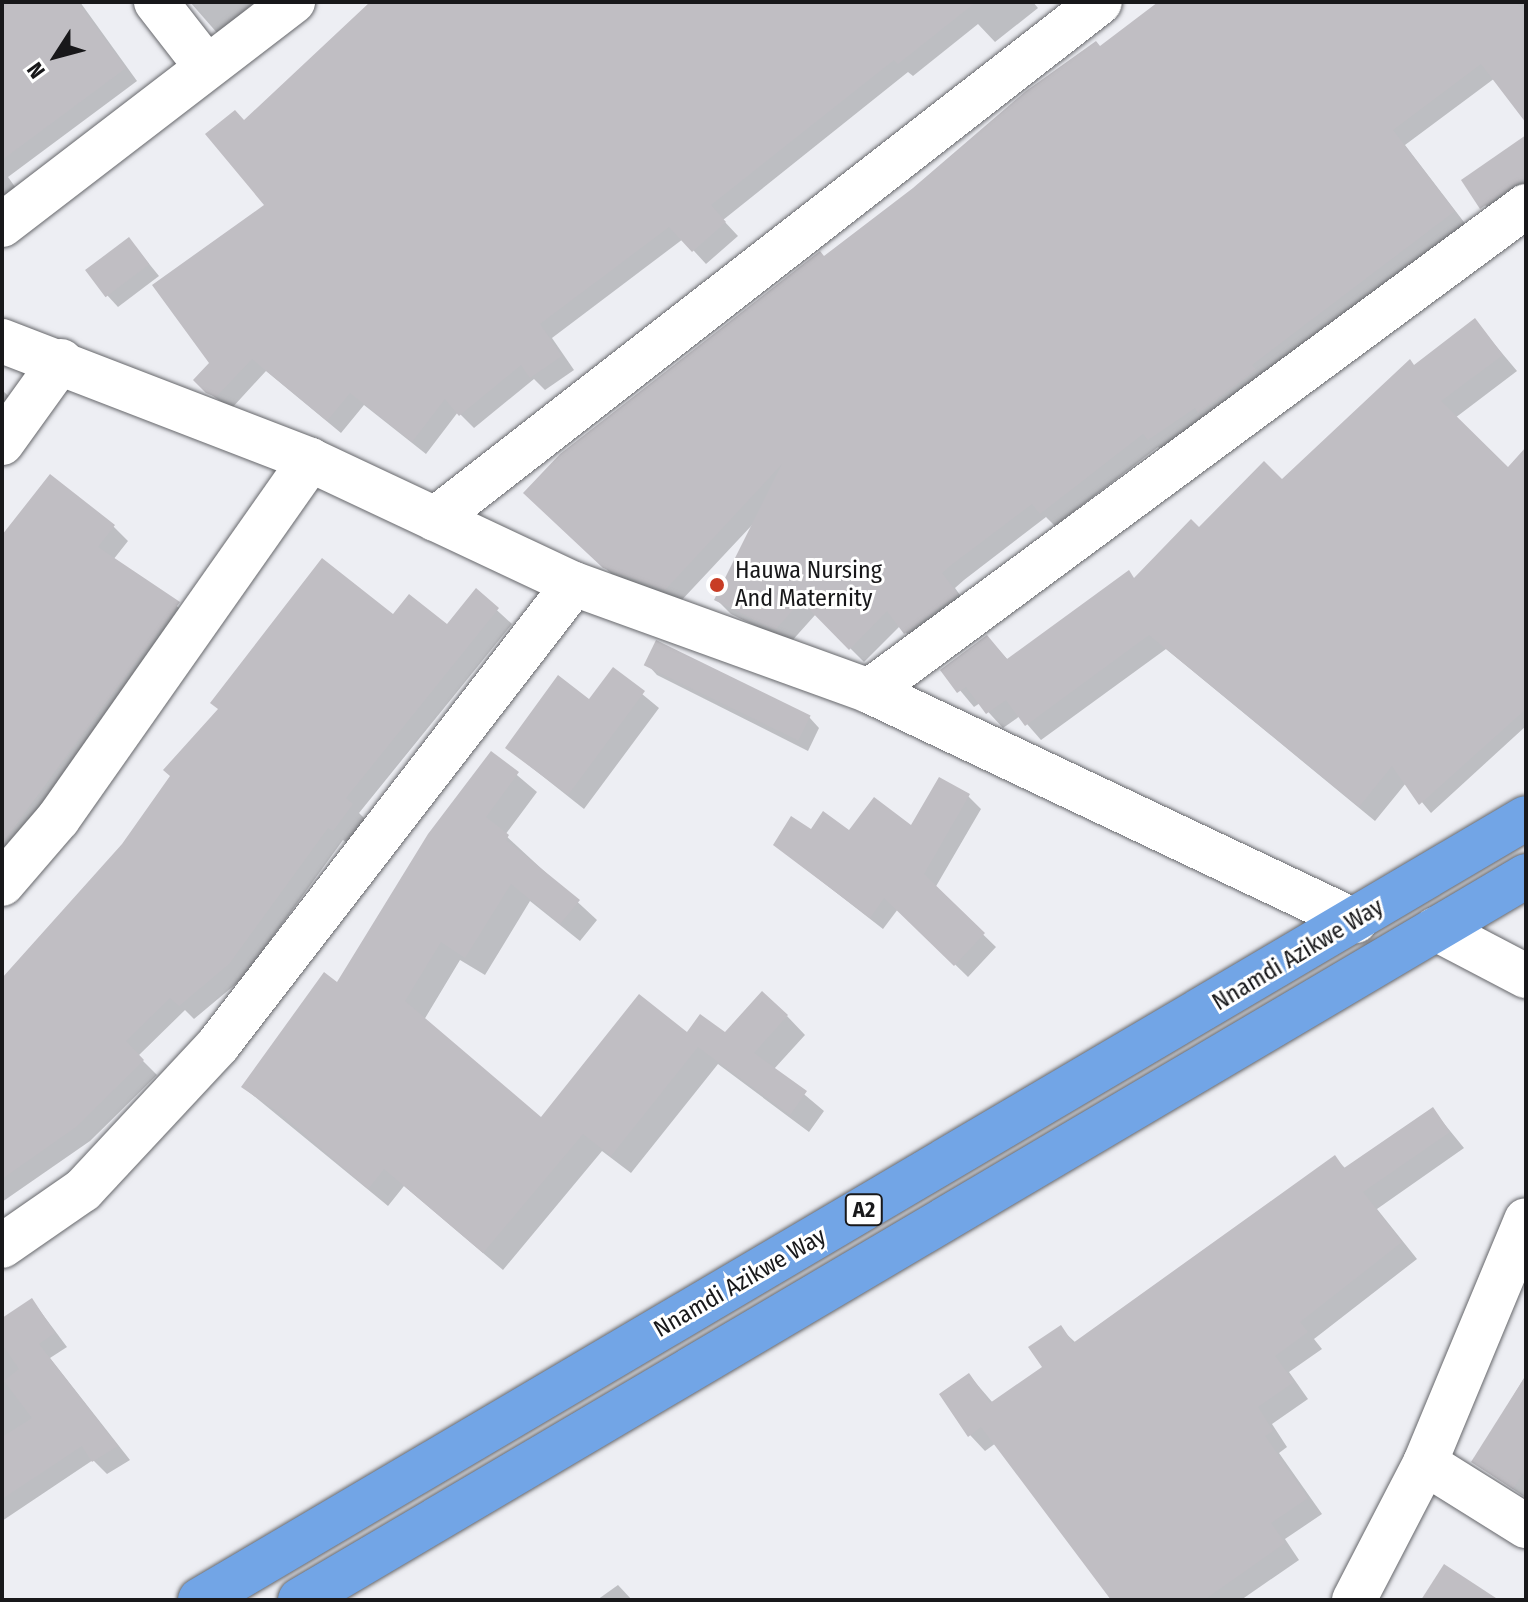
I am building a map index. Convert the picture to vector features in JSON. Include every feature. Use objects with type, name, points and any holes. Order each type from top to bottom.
[{"type":"highway","name":"Nnamdi Azikwe Way","points":[[200,1600],[1526,818]]},
{"type":"highway","name":"Nnamdi Azikwe Way","points":[[300,1600],[1526,876]]},
{"type":"street","points":[[156,2],[205,65]]},
{"type":"street","points":[[2,225],[205,65],[293,2]]},
{"type":"street","points":[[435,519],[1100,2]]},
{"type":"street","points":[[869,691],[1526,206]]},
{"type":"street","points":[[2,341],[61,361],[310,460],[574,584],[869,691],[1355,921]]},
{"type":"street","points":[[2,443],[61,361]]},
{"type":"street","points":[[2,884],[58,819],[310,460]]},
{"type":"street","points":[[2,1246],[83,1190],[218,1045],[574,584]]},
{"type":"street","points":[[1436,929],[1526,976]]},
{"type":"street","points":[[1354,1600],[1425,1463],[1526,1220]]},
{"type":"street","points":[[1425,1463],[1526,1526]]},
{"type":"building","points":[[2,2],[78,2],[126,68],[2,160]]},
{"type":"building","points":[[370,2],[976,2],[898,64],[894,60],[711,205],[726,222],[692,252],[669,227],[540,324],[562,356],[530,378],[521,365],[459,416],[445,399],[412,442],[350,393],[327,421],[252,359],[216,397],[206,393],[193,380],[209,363],[152,285],[264,205],[205,134],[235,110],[244,120]]},
{"type":"building","points":[[1158,2],[1516,2],[1526,15],[1526,123],[1481,64],[1393,130],[1455,211],[1252,365],[1256,370],[1198,413],[1195,408],[1148,440],[1143,434],[1040,514],[1032,504],[950,566],[942,573],[958,594],[904,634],[887,611],[849,650],[801,601],[775,630],[714,600],[782,464],[665,590],[603,568],[523,493],[560,454],[820,251],[824,256],[913,188],[1026,91],[1096,41],[1100,46]]},
{"type":"building","points":[[1526,135],[1526,177],[1480,209],[1461,180]]},
{"type":"building","points":[[129,237],[149,264],[106,297],[85,270]]},
{"type":"building","points":[[1475,318],[1503,355],[1441,401],[1508,467],[1526,447],[1526,709],[1419,805],[1392,766],[1359,807],[1149,635],[1025,726],[1006,700],[986,714],[966,687],[957,693],[940,670],[987,635],[1007,659],[1129,570],[1134,578],[1191,519],[1199,527],[1264,461],[1282,479],[1410,359],[1414,365]]},
{"type":"building","points":[[50,474],[115,525],[98,547],[180,602],[2,844],[2,535]]},
{"type":"building","points":[[322,558],[393,614],[409,594],[447,624],[476,588],[499,608],[346,798],[353,804],[333,831],[328,828],[229,964],[179,1006],[170,998],[126,1041],[144,1060],[76,1127],[2,1179],[2,978],[122,844],[170,776],[163,770],[218,709],[210,703]]},
{"type":"building","points":[[656,640],[811,715],[798,741],[644,665]]},
{"type":"building","points":[[613,667],[645,691],[568,795],[505,748],[558,675],[589,699]]},
{"type":"building","points":[[491,751],[519,772],[486,817],[509,835],[506,840],[580,900],[560,924],[511,884],[465,958],[441,942],[405,1001],[541,1117],[639,994],[687,1032],[700,1014],[725,1032],[762,991],[788,1015],[754,1053],[807,1091],[790,1115],[698,1047],[611,1156],[583,1134],[483,1253],[384,1169],[368,1189],[281,1114],[241,1087],[324,972],[337,982],[428,834]]},
{"type":"building","points":[[939,777],[970,794],[924,874],[985,933],[954,966],[884,898],[870,918],[773,845],[791,816],[811,829],[823,811],[849,830],[874,797],[911,825]]},
{"type":"building","points":[[1433,1107],[1450,1132],[1363,1192],[1402,1242],[1300,1322],[1308,1332],[1275,1356],[1294,1382],[1258,1407],[1273,1431],[1265,1436],[1308,1498],[1271,1523],[1285,1543],[1204,1600],[1111,1600],[981,1427],[968,1437],[939,1394],[969,1373],[990,1403],[1042,1367],[1028,1347],[1061,1325],[1073,1343],[1335,1155],[1344,1168]]},
{"type":"building","points":[[32,1298],[55,1333],[39,1344],[118,1446],[92,1462],[82,1446],[2,1499],[2,1437],[32,1418],[4,1381],[19,1369],[2,1344],[2,1318]]},
{"type":"building","points":[[1526,1375],[1526,1469],[1513,1489],[1471,1462]]},
{"type":"building","points":[[1444,1564],[1499,1600],[1421,1600]]},
{"type":"place","name":"Hauwa Nursing And Maternity","points":[[717,585]]}]
